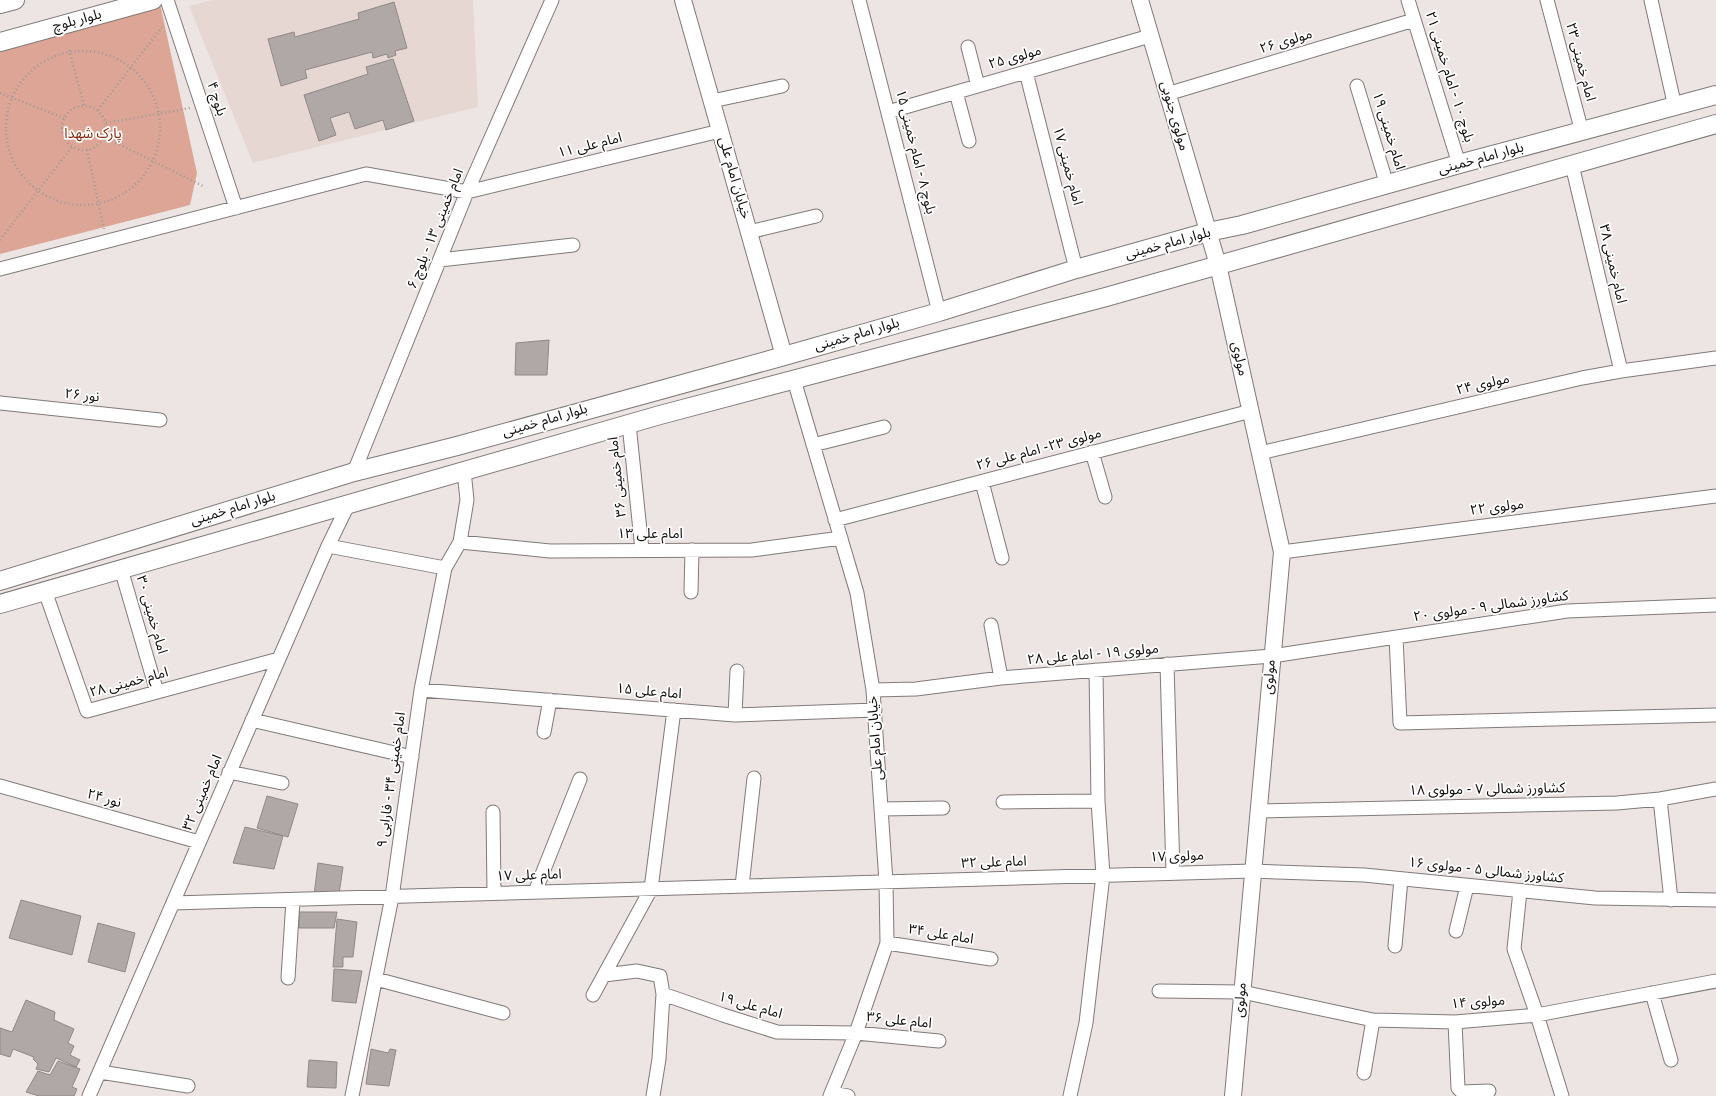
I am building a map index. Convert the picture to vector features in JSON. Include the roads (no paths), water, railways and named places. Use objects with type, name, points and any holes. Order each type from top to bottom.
[{"type":"main road","points":[[0,4],[15,0]]},
{"type":"main road","name":"بلوار بلوچ","points":[[0,42],[153,0]]},
{"type":"main road","name":"بلوار امام خمینی","points":[[0,581],[354,472],[457,446],[784,356],[939,312],[1076,269],[1208,232],[1242,226],[1459,164],[1716,95]]},
{"type":"main road","name":"بلوار امام خمینی","points":[[0,604],[629,424],[1218,265],[1716,124]]},
{"type":"main road","points":[[784,356],[794,380]]},
{"type":"street","name":"بلوچ ۴","points":[[167,0],[236,208]]},
{"type":"street","name":"امام خمینی ۱۳ - بلوچ ۶","points":[[354,472],[467,192],[552,0]]},
{"type":"street","name":"خیابان امام علی","points":[[683,0],[784,356]]},
{"type":"street","name":"بلوچ ۸ - امام خمینی ۱۵","points":[[859,0],[939,312]]},
{"type":"street","name":"مولوی جنوبی","points":[[1140,0],[1218,265]]},
{"type":"street","name":"بلوچ ۱۰ - امام خمینی ۲۱","points":[[1408,0],[1459,164]]},
{"type":"street","name":"امام خمینی ۲۳","points":[[1547,0],[1582,132]]},
{"type":"street","points":[[1651,0],[1675,107]]},
{"type":"street","name":"مولوی ۲۶","points":[[1167,94],[1414,20]]},
{"type":"street","name":"مولوی ۲۵","points":[[888,112],[1150,36]]},
{"type":"street","points":[[968,46],[978,86]]},
{"type":"street","name":"امام خمینی ۱۷","points":[[1026,72],[1076,269]]},
{"type":"street","points":[[712,101],[782,86]]},
{"type":"street","name":"امام خمینی ۱۹","points":[[1357,86],[1387,185]]},
{"type":"street","points":[[956,92],[969,141]]},
{"type":"street","name":"امام علی ۱۱","points":[[467,192],[720,131]]},
{"type":"street","name":"امام خمینی ۳۸","points":[[1572,165],[1621,371]]},
{"type":"street","points":[[0,269],[366,174],[467,192]]},
{"type":"street","points":[[749,232],[816,216]]},
{"type":"street","points":[[440,260],[573,246]]},
{"type":"street","name":"مولوی","points":[[1218,265],[1282,552],[1252,871],[1233,1096]]},
{"type":"street","name":"مولوی ۲۴","points":[[1260,453],[1582,378],[1716,358]]},
{"type":"street","name":"خیابان امام علی","points":[[794,380],[857,593],[873,690],[886,882],[887,943],[856,1033],[831,1095]]},
{"type":"street","name":"نور ۲۶","points":[[0,403],[160,420]]},
{"type":"street","name":"مولوی ۲۳- امام علی ۲۶","points":[[835,520],[1251,411]]},
{"type":"street","name":"امام خمینی ۳۶","points":[[629,424],[642,550]]},
{"type":"street","points":[[813,445],[884,427]]},
{"type":"street","points":[[1092,452],[1105,497]]},
{"type":"street","name":"امام خمینی ۳۴ - فارابی ۹","points":[[352,1096],[392,897],[421,690],[445,568],[460,542],[468,500],[464,471]]},
{"type":"street","points":[[982,482],[1002,558]]},
{"type":"street","name":"مولوی ۲۲","points":[[1282,552],[1716,496]]},
{"type":"street","name":"امام خمینی ۳۲","points":[[90,1096],[229,772],[328,546],[348,504]]},
{"type":"street","name":"امام علی ۱۳","points":[[460,542],[550,551],[752,550],[841,538]]},
{"type":"street","points":[[328,546],[445,568]]},
{"type":"street","points":[[691,592],[692,550]]},
{"type":"street","name":"امام خمینی ۳۰","points":[[121,569],[157,692]]},
{"type":"street","name":"امام خمینی ۲۸","points":[[45,591],[87,711],[279,659]]},
{"type":"street","name":"کشاورز شمالی ۹ - مولوی ۲۰","points":[[1272,656],[1567,611],[1716,605]]},
{"type":"street","points":[[991,625],[1001,678]]},
{"type":"street","points":[[1396,637],[1400,723],[1716,715]]},
{"type":"street","name":"مولوی ۱۹ - امام علی ۲۸","points":[[873,690],[916,689],[1001,678],[1272,656]]},
{"type":"street","points":[[1167,664],[1173,873]]},
{"type":"street","points":[[1070,1096],[1086,1023],[1103,875],[1098,801],[1096,670]]},
{"type":"street","points":[[735,715],[737,671]]},
{"type":"street","name":"امام علی ۱۵","points":[[421,690],[735,715],[874,710]]},
{"type":"street","points":[[544,732],[550,700]]},
{"type":"street","points":[[593,995],[651,889],[674,710]]},
{"type":"street","points":[[252,720],[412,757]]},
{"type":"street","points":[[229,772],[282,783]]},
{"type":"street","points":[[742,886],[754,778]]},
{"type":"street","points":[[535,892],[580,779]]},
{"type":"street","name":"نور ۲۴","points":[[0,786],[199,842]]},
{"type":"street","name":"کشاورز شمالی ۷ - مولوی ۱۸","points":[[1258,811],[1617,803],[1660,799],[1716,789]]},
{"type":"street","points":[[1660,799],[1671,900]]},
{"type":"street","points":[[1003,802],[1098,801]]},
{"type":"street","points":[[881,809],[943,808]]},
{"type":"street","points":[[493,812],[494,894]]},
{"type":"street","name":"مولوی ۱۷","points":[[1103,875],[1252,871]]},
{"type":"street","name":"کشاورز شمالی ۵ - مولوی ۱۶","points":[[1252,871],[1364,875],[1594,898],[1716,900]]},
{"type":"street","name":"امام علی ۳۲","points":[[886,882],[1103,875]]},
{"type":"street","points":[[1395,946],[1402,879]]},
{"type":"street","name":"امام علی ۱۷","points":[[173,903],[886,882]]},
{"type":"street","points":[[1456,931],[1467,886]]},
{"type":"street","points":[[1520,891],[1514,949],[1537,1015],[1562,1096]]},
{"type":"street","points":[[288,978],[293,900]]},
{"type":"street","name":"امام علی ۳۴","points":[[887,943],[991,958]]},
{"type":"street","points":[[604,975],[637,971],[660,976],[663,994],[659,1058],[653,1096]]},
{"type":"street","points":[[376,979],[503,1013]]},
{"type":"street","name":"مولوی ۱۴","points":[[1160,991],[1242,992],[1373,1020],[1455,1022],[1537,1015],[1716,981]]},
{"type":"street","points":[[1652,993],[1671,1060]]},
{"type":"street","name":"امام علی ۱۹","points":[[663,994],[777,1032],[856,1033]]},
{"type":"street","points":[[1364,1073],[1373,1020]]},
{"type":"street","points":[[1455,1022],[1458,1088],[1462,1092],[1490,1091]]},
{"type":"street","name":"امام علی ۳۶","points":[[856,1033],[940,1041]]},
{"type":"street","points":[[100,1072],[188,1086]]},
{"type":"street","points":[[831,1095],[848,1096]]},
{"type":"park label","name":"پارک شهدا","points":[[93,134]]}]
